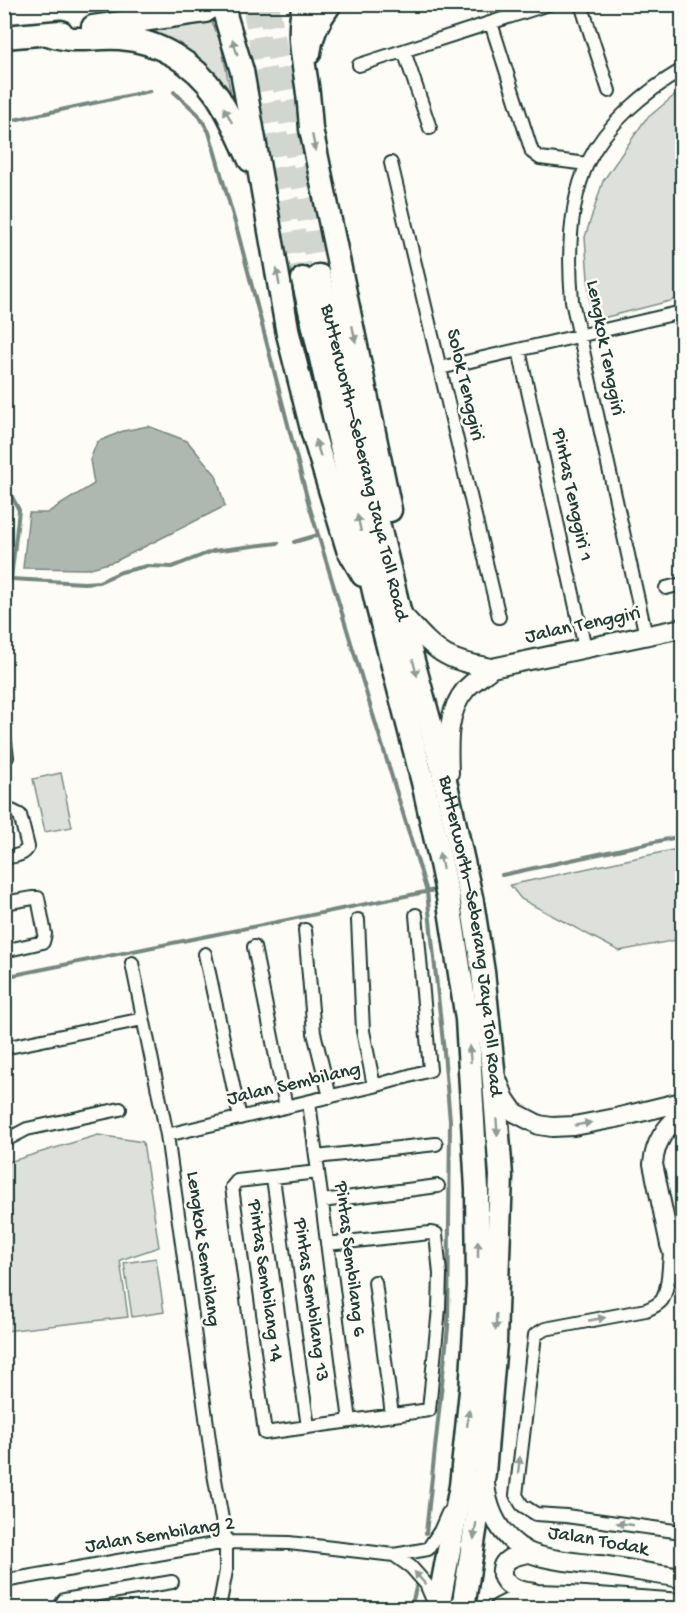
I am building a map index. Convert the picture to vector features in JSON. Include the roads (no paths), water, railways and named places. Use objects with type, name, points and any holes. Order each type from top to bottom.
[{"type":"highway","points":[[4,38],[48,34],[205,11],[215,4]]},
{"type":"highway","points":[[224,4],[242,71],[288,334],[313,433],[348,549],[390,600]]},
{"type":"highway","points":[[304,4],[300,36],[311,129],[394,529],[390,600]]},
{"type":"highway","points":[[307,85],[312,39],[317,22],[330,4]]},
{"type":"highway","points":[[48,34],[68,40],[121,38],[134,40],[162,49],[187,64],[208,82],[218,96],[263,186]]},
{"type":"highway","name":"Butterworth–Seberang Jaya Toll Road","points":[[311,278],[390,600],[442,767],[451,806],[472,902],[493,1069],[501,1176],[495,1343],[484,1473],[463,1608]]},
{"type":"highway","name":"Butterworth–Seberang Jaya Toll Road","points":[[390,600],[420,771],[450,909],[471,1069],[477,1189],[478,1286],[471,1391],[461,1486],[437,1608]]},
{"type":"street","points":[[359,65],[549,4]]},
{"type":"street","points":[[581,4],[609,91]]},
{"type":"street","points":[[491,23],[532,152],[540,158],[587,164]]},
{"type":"street","points":[[404,51],[430,128]]},
{"type":"street","name":"Lengkok Tenggiri","points":[[646,636],[572,301],[570,243],[577,197],[587,164],[605,136],[650,91],[682,70]]},
{"type":"street","name":"Solok Tenggiri","points":[[391,163],[499,617]]},
{"type":"street","points":[[440,368],[682,312]]},
{"type":"street","name":"Pintas Tenggiri 1","points":[[519,350],[585,648]]},
{"type":"street","points":[[666,588],[682,584]]},
{"type":"street","points":[[390,600],[430,644],[446,655],[461,662],[492,668]]},
{"type":"street","name":"Jalan Tenggiri","points":[[492,668],[682,628]]},
{"type":"street","points":[[451,806],[448,749],[453,713],[466,688],[492,668]]},
{"type":"street","points":[[4,736],[8,752],[6,758]]},
{"type":"street","points":[[4,858],[23,854],[28,847],[20,816],[16,812],[8,812]]},
{"type":"street","points":[[4,903],[38,898],[45,938],[44,942],[4,951]]},
{"type":"street","name":"Jalan Sembilang","points":[[167,1135],[330,1097],[430,1070],[416,915]]},
{"type":"street","points":[[358,920],[363,1031],[374,1086]]},
{"type":"street","points":[[305,930],[314,1033],[330,1097]]},
{"type":"street","points":[[254,947],[286,1107]]},
{"type":"street","points":[[205,954],[240,1118]]},
{"type":"street","name":"Lengkok Sembilang","points":[[132,963],[167,1135],[213,1468],[226,1542],[226,1571],[219,1608]]},
{"type":"street","points":[[4,1048],[143,1019]]},
{"type":"street","points":[[493,1069],[505,1099],[514,1112],[531,1122],[545,1126],[585,1124],[682,1102]]},
{"type":"street","name":"Pintas Sembilang 6","points":[[309,1102],[350,1421]]},
{"type":"street","points":[[4,1141],[27,1129],[120,1109]]},
{"type":"street","points":[[682,1114],[659,1139],[653,1164],[673,1252],[682,1278]]},
{"type":"street","points":[[316,1157],[436,1144]]},
{"type":"street","name":"Pintas Sembilang 14","points":[[308,1427],[265,1433],[232,1187],[237,1181],[318,1172]]},
{"type":"street","name":"Pintas Sembilang 13","points":[[273,1178],[308,1427]]},
{"type":"street","points":[[322,1201],[438,1186]]},
{"type":"street","points":[[308,1427],[429,1410],[439,1308],[440,1274],[436,1234],[327,1244]]},
{"type":"street","points":[[673,1252],[665,1293],[662,1300],[655,1306],[646,1310],[544,1329],[536,1335],[516,1495],[522,1505],[536,1514],[682,1532]]},
{"type":"street","points":[[375,1282],[392,1415]]},
{"type":"street","name":"Jalan Todak","points":[[484,1473],[486,1493],[495,1521],[509,1538],[529,1553],[682,1578]]},
{"type":"street","name":"Jalan Sembilang 2","points":[[4,1581],[226,1542],[289,1543],[394,1555],[428,1549],[440,1531],[461,1486]]},
{"type":"street","points":[[529,1553],[510,1558],[503,1566],[502,1574],[510,1586],[537,1594],[682,1604]]},
{"type":"street","points":[[394,1555],[426,1584],[437,1608]]},
{"type":"street","points":[[63,1608],[64,1600],[172,1582]]},
{"type":"street","points":[[498,1608],[537,1594]]},
{"type":"waterway","points":[[4,122],[150,91]]},
{"type":"waterway","points":[[174,92],[198,114],[209,132],[238,233],[309,505],[427,892],[450,1121],[448,1327],[426,1533]]},
{"type":"waterway","points":[[4,489],[11,495],[19,510],[11,579],[99,582],[121,572],[147,566],[172,567],[213,551],[278,543]]},
{"type":"waterway","points":[[294,542],[318,535]]},
{"type":"waterway","points":[[502,875],[682,836]]},
{"type":"waterway","points":[[4,977],[435,890]]},
{"type":"waterway","points":[[411,1608],[417,1584]]},
{"type":"tunnel","points":[[253,4],[303,279]]},
{"type":"tunnel","points":[[268,4],[319,276]]}]
